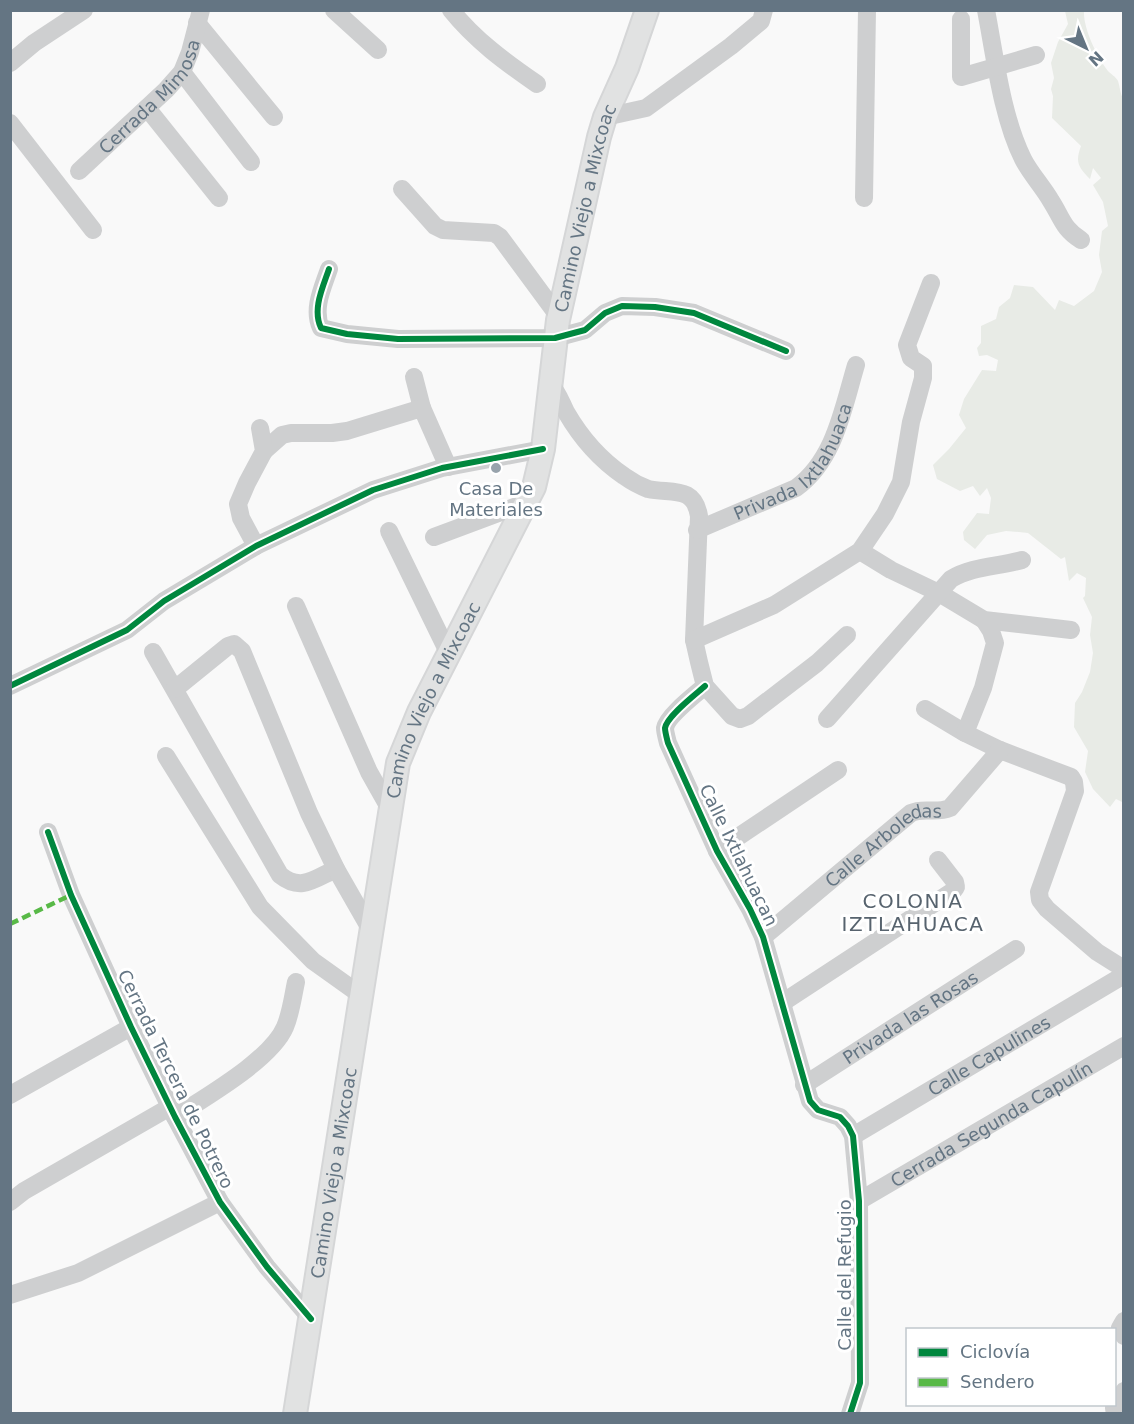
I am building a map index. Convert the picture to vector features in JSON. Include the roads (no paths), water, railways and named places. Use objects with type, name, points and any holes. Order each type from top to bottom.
[{"type":"main road","name":"Camino Viejo a Mixcoac","points":[[295,1413],[398,763],[448,652],[528,502],[540,469],[556,329],[604,117],[627,68],[648,10]]},
{"type":"street","points":[[10,63],[34,43],[84,10]]},
{"type":"street","points":[[334,10],[378,50]]},
{"type":"street","points":[[451,10],[463,26],[496,55],[537,84]]},
{"type":"street","points":[[604,117],[646,108],[731,46],[761,21],[764,10]]},
{"type":"street","points":[[864,198],[867,10]]},
{"type":"street","points":[[986,10],[1010,126],[1023,160],[1056,208],[1062,223],[1072,234],[1082,240]]},
{"type":"street","points":[[199,17],[274,117]]},
{"type":"street","name":"Cerrada Mimosa","points":[[79,171],[166,90],[182,72],[199,17]]},
{"type":"street","points":[[961,19],[961,77],[1036,55]]},
{"type":"street","points":[[182,72],[251,162]]},
{"type":"street","points":[[147,108],[219,198]]},
{"type":"street","points":[[10,123],[93,230]]},
{"type":"street","points":[[402,189],[435,226],[443,230],[494,233],[500,237],[556,313],[556,329]]},
{"type":"street","points":[[329,269],[317,309],[318,321],[321,328],[335,333],[398,339],[556,329],[585,330],[605,313],[622,306],[655,307],[694,313],[786,351]]},
{"type":"street","points":[[694,640],[774,605],[860,551],[885,514],[901,482],[911,422],[923,378],[923,366],[911,358],[907,345],[931,283]]},
{"type":"street","name":"Privada Ixtlahuaca","points":[[697,530],[796,488],[807,480],[828,452],[842,415],[856,364]]},
{"type":"street","points":[[414,376],[422,408],[448,467]]},
{"type":"street","points":[[550,384],[557,391],[566,412],[583,439],[600,458],[649,489],[686,494],[698,509],[694,640],[705,686],[732,716],[740,719],[748,716],[817,663],[847,635]]},
{"type":"street","points":[[256,546],[241,518],[238,504],[264,451],[282,435],[347,431],[422,408]]},
{"type":"street","points":[[260,428],[264,451]]},
{"type":"street","points":[[10,686],[127,630],[164,601],[256,546],[373,490],[448,467],[543,449]]},
{"type":"street","points":[[434,537],[528,502]]},
{"type":"street","points":[[389,531],[448,652]]},
{"type":"street","points":[[860,551],[984,620],[991,630],[995,643],[983,688],[965,733]]},
{"type":"street","points":[[826,719],[951,579],[965,571],[999,567],[1022,560]]},
{"type":"street","points":[[296,606],[369,772],[391,811]]},
{"type":"street","points":[[984,620],[1071,630]]},
{"type":"street","points":[[175,689],[222,650],[234,644],[238,645],[309,813],[336,869],[372,932]]},
{"type":"street","points":[[153,652],[280,875],[289,883],[301,885],[336,869]]},
{"type":"street","name":"Calle Ixtlahuacan","points":[[705,686],[669,721],[665,729],[668,743],[717,851],[763,937],[804,1085],[813,1106],[818,1110],[840,1117],[854,1136]]},
{"type":"street","points":[[925,710],[1000,750],[1067,774],[1074,782],[1075,791],[1039,892],[1040,900],[1047,909],[1097,952],[1124,969]]},
{"type":"street","name":"Calle Arboledas","points":[[763,937],[911,813],[919,809],[940,812],[950,808],[1000,750]]},
{"type":"street","points":[[166,756],[260,907],[313,961],[362,996]]},
{"type":"street","points":[[717,851],[838,771]]},
{"type":"street","name":"Cerrada Tercera de Potrero","points":[[48,832],[71,895],[131,1027],[220,1202],[267,1267],[311,1319]]},
{"type":"street","points":[[782,1003],[953,891],[956,887],[955,882],[938,860]]},
{"type":"street","name":"Privada las Rosas","points":[[804,1085],[1016,949]]},
{"type":"street","name":"Calle Capulines","points":[[854,1136],[1124,975]]},
{"type":"street","points":[[10,1202],[24,1191],[173,1112],[248,1067],[275,1043],[285,1027],[296,982]]},
{"type":"street","points":[[10,1095],[131,1027]]},
{"type":"street","name":"Cerrada Segunda Capulín","points":[[860,1201],[1124,1046]]},
{"type":"street","name":"Calle del Refugio","points":[[850,1413],[860,1383],[860,1201],[854,1136]]},
{"type":"street","points":[[10,1295],[78,1273],[220,1202]]},
{"type":"street","points":[[1124,1321],[1120,1328],[1124,1335]]},
{"type":"place","name":"Casa De Materiales","points":[[496,468]]},
{"type":"district","name":"COLONIA IZTLAHUACA","points":[[913,912]]}]
